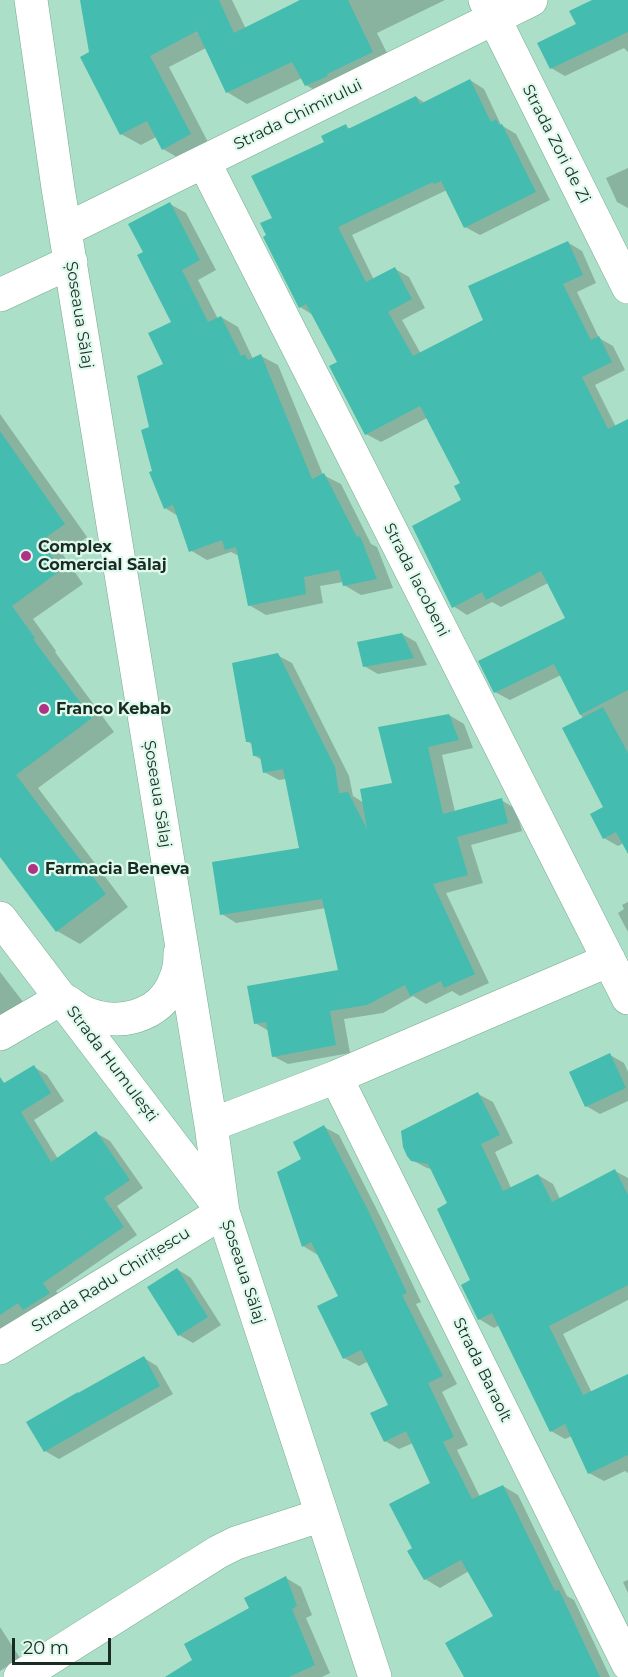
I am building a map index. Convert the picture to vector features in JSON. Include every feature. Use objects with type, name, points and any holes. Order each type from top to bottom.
[{"type":"street","name":"Șoseaua Sălaj","points":[[32,0],[65,230],[182,944],[223,1212],[375,1677]]},
{"type":"street","name":"Strada Chimirului","points":[[65,230],[204,162],[489,9],[531,0]]},
{"type":"street","name":"Strada Zori de Zi","points":[[489,9],[628,287]]},
{"type":"street","name":"Strada Iacobeni","points":[[204,162],[628,998]]},
{"type":"street","points":[[0,295],[71,262]]},
{"type":"street","name":"Strada Humulești","points":[[0,918],[223,1212]]},
{"type":"street","points":[[0,1034],[62,998],[81,1011],[97,1017],[116,1020],[135,1018],[152,1010],[166,997],[176,980],[182,944]]},
{"type":"street","points":[[211,1125],[336,1077],[609,960]]},
{"type":"street","name":"Strada Baraolt","points":[[336,1077],[628,1664]]},
{"type":"street","name":"Strada Radu Chirițescu","points":[[0,1348],[223,1212]]},
{"type":"street","points":[[20,1677],[218,1552],[237,1543],[322,1515]]},
{"type":"building","points":[[80,0],[219,0],[234,33],[300,0],[348,0],[373,52],[305,86],[292,62],[226,93],[197,31],[150,56],[191,134],[162,150],[147,121],[120,135],[80,57],[89,52]]},
{"type":"building","points":[[592,0],[628,0],[628,32],[550,69],[537,43],[576,24],[569,11]]},
{"type":"building","points":[[470,79],[491,122],[496,119],[499,125],[502,124],[536,192],[464,228],[441,181],[434,184],[433,182],[338,227],[366,282],[395,267],[412,299],[388,312],[413,356],[483,320],[468,286],[568,241],[583,275],[563,284],[591,340],[599,336],[612,362],[582,377],[608,429],[628,419],[628,690],[580,715],[554,664],[494,693],[478,661],[565,618],[541,571],[486,600],[482,592],[452,608],[412,526],[461,500],[454,486],[460,483],[420,406],[365,435],[329,366],[337,362],[306,304],[299,308],[263,237],[266,235],[260,223],[272,218],[251,176],[324,142],[321,136],[346,124],[348,129],[416,96],[420,104]]},
{"type":"building","points":[[170,202],[200,260],[182,270],[208,322],[221,316],[241,356],[245,354],[248,360],[261,354],[312,479],[324,473],[357,537],[360,536],[377,579],[343,586],[339,570],[304,577],[306,594],[248,606],[236,547],[225,550],[222,540],[189,552],[173,505],[164,509],[149,472],[152,471],[141,430],[149,427],[137,376],[163,364],[148,333],[171,322],[137,255],[143,252],[128,224]]},
{"type":"building","points":[[0,431],[65,524],[41,541],[61,570],[12,606],[35,638],[33,639],[92,718],[16,775],[106,894],[56,932],[0,857]]},
{"type":"building","points":[[402,633],[414,658],[363,667],[357,642]]},
{"type":"building","points":[[278,653],[335,767],[339,793],[348,792],[367,829],[360,789],[392,783],[378,727],[449,714],[459,740],[428,747],[443,814],[502,798],[508,823],[457,837],[468,875],[433,884],[475,974],[444,988],[441,981],[410,996],[405,985],[367,1005],[330,1011],[336,1045],[272,1057],[266,1022],[254,1024],[247,986],[338,970],[322,899],[220,915],[212,862],[299,848],[283,769],[263,773],[260,756],[253,756],[251,742],[246,742],[232,663]]},
{"type":"building","points":[[603,707],[628,753],[628,854],[616,832],[603,839],[590,814],[603,807],[562,728]]},
{"type":"building","points":[[610,1053],[626,1088],[585,1107],[569,1072]]},
{"type":"building","points":[[34,1065],[51,1093],[21,1112],[51,1162],[96,1131],[130,1180],[104,1198],[124,1227],[43,1283],[50,1293],[23,1310],[18,1303],[0,1315],[0,1077],[4,1083]]},
{"type":"building","points":[[478,1092],[500,1135],[481,1144],[503,1191],[538,1174],[552,1202],[615,1169],[628,1195],[628,1285],[549,1326],[583,1395],[628,1374],[628,1455],[588,1474],[565,1424],[550,1432],[492,1313],[478,1320],[461,1285],[470,1280],[437,1209],[447,1203],[428,1164],[411,1161],[403,1147],[401,1131]]},
{"type":"building","points":[[324,1125],[368,1210],[407,1293],[402,1295],[443,1376],[428,1383],[454,1437],[443,1442],[472,1499],[503,1485],[555,1591],[559,1590],[600,1677],[464,1677],[445,1643],[493,1616],[461,1560],[424,1580],[407,1551],[412,1548],[389,1504],[430,1483],[406,1431],[384,1442],[370,1413],[388,1405],[361,1350],[343,1359],[317,1306],[338,1296],[311,1242],[302,1247],[277,1172],[301,1159],[293,1142]]},
{"type":"building","points":[[177,1268],[208,1317],[178,1336],[147,1287]]},
{"type":"building","points":[[144,1356],[160,1386],[44,1452],[26,1422]]},
{"type":"building","points":[[286,1576],[297,1606],[292,1609],[315,1665],[289,1677],[165,1677],[192,1660],[184,1644],[249,1608],[244,1598]]},
{"type":"place","name":"Complex Comercial Sălaj","points":[[26,556]]},
{"type":"place","name":"Franco Kebab","points":[[44,709]]},
{"type":"place","name":"Farmacia Beneva","points":[[33,869]]}]
